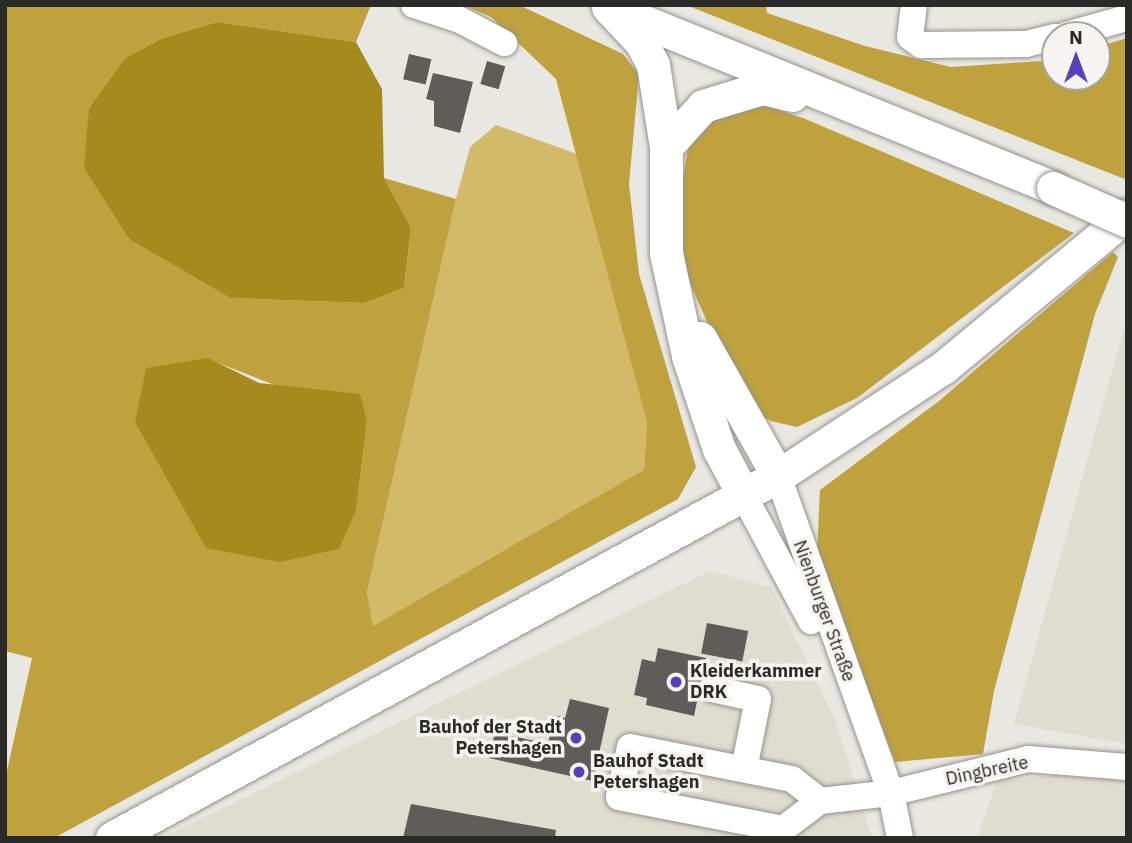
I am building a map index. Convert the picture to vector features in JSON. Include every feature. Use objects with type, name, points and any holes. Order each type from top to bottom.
[{"type":"main road","points":[[606,6],[1053,188],[1127,221]]},
{"type":"main road","points":[[606,6],[641,42],[653,65],[666,147],[666,253],[688,356],[719,449],[744,496]]},
{"type":"main road","points":[[666,147],[703,106],[762,88],[869,114]]},
{"type":"main road","points":[[112,838],[778,476],[944,367],[1127,215]]},
{"type":"main road","points":[[666,253],[705,352],[778,476]]},
{"type":"street","points":[[414,5],[460,20],[504,43]]},
{"type":"street","points":[[914,5],[910,37],[921,45],[1026,44],[1041,40]]},
{"type":"street","name":"Nienburger Straße","points":[[778,476],[891,793],[900,838]]},
{"type":"street","name":"Nienburger Straße","points":[[744,496],[874,745]]},
{"type":"street","points":[[712,689],[758,699],[744,769]]},
{"type":"street","points":[[630,747],[792,779],[820,801],[783,830],[619,797],[630,747]]},
{"type":"street","name":"Dingbreite","points":[[820,801],[891,793],[1028,759],[1127,767]]},
{"type":"shaded area","points":[[5,5],[371,5],[356,42],[217,22],[163,38],[125,58],[89,108],[130,240],[230,298],[364,303],[404,288],[411,228],[384,178],[456,199],[367,592],[373,626],[644,470],[647,423],[556,79],[491,17],[463,5],[519,5],[623,54],[639,75],[629,184],[639,274],[696,467],[678,499],[54,838],[5,838],[5,780],[32,658],[5,651]],"holes":[[[208,359],[367,421],[356,509],[206,548],[181,495]]]},
{"type":"shaded area","points":[[686,5],[766,5],[767,13],[865,46],[951,67],[1041,61],[1041,91],[1111,91],[1111,43],[1127,38],[1127,180]]},
{"type":"shaded area","points":[[217,22],[356,42],[382,89],[384,178],[411,228],[404,288],[364,303],[230,298],[130,240],[84,168],[89,108],[125,58],[163,38]]},
{"type":"shaded area","points":[[754,102],[803,118],[1074,233],[857,398],[797,427],[771,421],[750,410],[735,385],[685,272],[680,200],[688,147],[714,116]]},
{"type":"shaded area","points":[[496,125],[577,154],[647,423],[644,471],[373,627],[367,592],[456,199],[470,147]]},
{"type":"shaded area","points":[[1113,252],[1118,257],[1095,314],[994,691],[983,754],[895,762],[817,552],[820,490],[939,401]]},
{"type":"shaded area","points":[[1124,328],[1127,329],[1127,744],[1014,724]]},
{"type":"shaded area","points":[[208,358],[259,383],[360,394],[367,421],[356,510],[339,549],[280,562],[206,548],[135,422],[146,368]]},
{"type":"shaded area","points":[[710,571],[771,587],[836,722],[872,838],[161,838]]},
{"type":"shaded area","points":[[1077,773],[1127,782],[1127,838],[977,838],[997,781]]},
{"type":"building","points":[[409,54],[431,59],[426,85],[403,79]]},
{"type":"building","points":[[487,61],[505,66],[499,89],[480,84]]},
{"type":"building","points":[[433,73],[473,82],[460,133],[434,126],[434,101],[426,99]]},
{"type":"building","points":[[707,623],[748,631],[742,661],[701,653]]},
{"type":"building","name":"Kleiderkammer DRK","points":[[658,648],[706,658],[694,716],[646,705],[647,698],[634,695],[642,659],[655,662]]},
{"type":"building","name":"Bauhof der Stadt Petershagen","points":[[570,699],[609,708],[593,781],[489,758],[495,732],[548,744],[554,715],[565,718]]},
{"type":"building","points":[[411,804],[556,830],[555,838],[403,838]]},
{"type":"place","name":"Kleiderkammer DRK","points":[[676,682]]},
{"type":"place","name":"Bauhof der Stadt Petershagen","points":[[576,738]]},
{"type":"place","name":"Bauhof Stadt Petershagen","points":[[579,772]]}]
